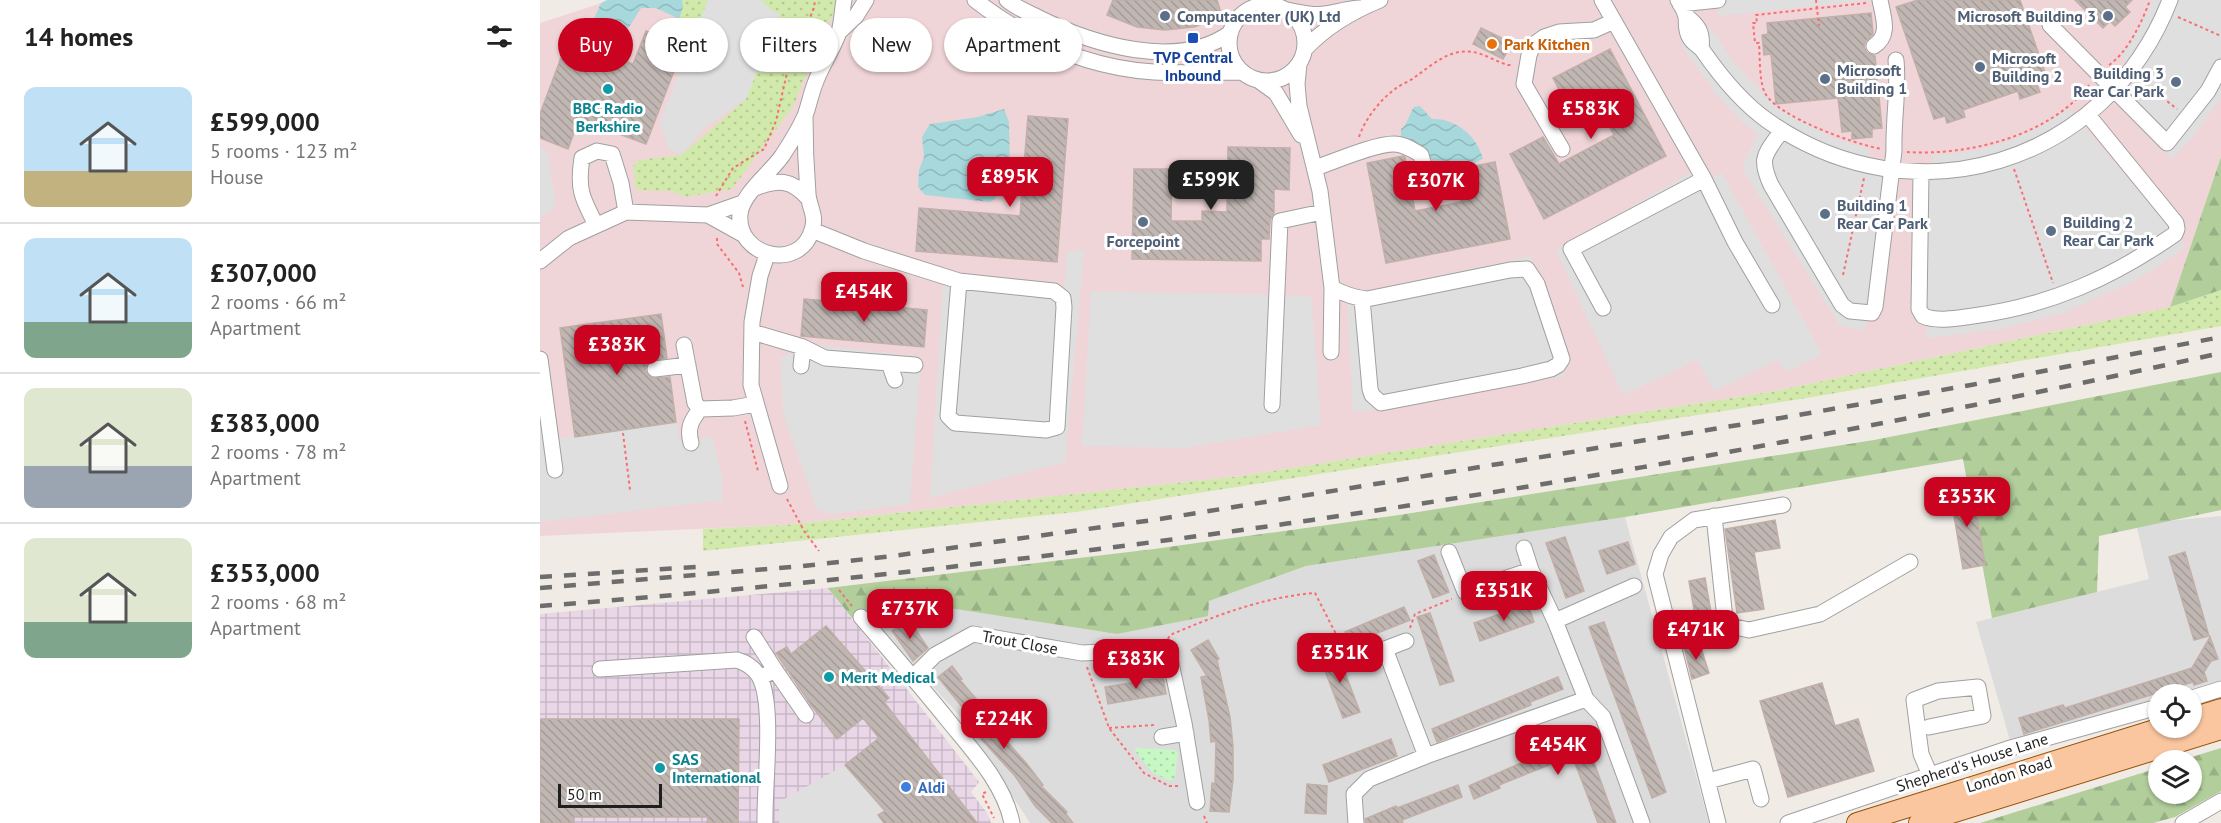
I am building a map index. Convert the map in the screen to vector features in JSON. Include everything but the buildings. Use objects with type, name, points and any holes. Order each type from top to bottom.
[{"type":"main road","points":[[2202,715],[2221,709]]},
{"type":"main road","name":"London Road","points":[[1919,823],[2221,729]]},
{"type":"main road","name":"London Road","points":[[1857,823],[2148,732]]},
{"type":"street","points":[[540,261],[569,238],[626,212],[708,215],[742,203],[782,155],[805,117],[814,84],[839,32],[844,0]]},
{"type":"street","points":[[839,32],[856,16],[866,0]]},
{"type":"street","points":[[975,0],[1003,22],[1061,51],[1106,66],[1155,72],[1241,72],[1258,80],[1276,93],[1298,127],[1314,165]]},
{"type":"street","points":[[1006,0],[1067,32],[1111,46],[1153,51],[1193,48],[1221,39],[1230,33]]},
{"type":"street","points":[[1331,352],[1332,288],[1314,165],[1299,106],[1297,84],[1299,64],[1306,48],[1320,33],[1359,8],[1380,0]]},
{"type":"street","points":[[1602,0],[1704,179],[1735,242],[1772,305]]},
{"type":"street","points":[[1681,7],[1718,0]]},
{"type":"street","points":[[1874,46],[1884,37],[1885,32],[1880,0]]},
{"type":"street","points":[[1241,72],[1231,57],[1228,46],[1230,33],[1236,20],[1247,5],[1272,5],[1308,14],[1359,8]]},
{"type":"street","points":[[1681,7],[1697,24],[1702,35],[1701,48],[1719,73],[1757,113],[1782,130],[1837,158],[1867,166],[1921,172],[1959,170],[2010,158],[2071,128],[2114,91],[2131,72],[2152,39],[2168,6]]},
{"type":"street","points":[[1286,10],[1301,25],[1306,48]]},
{"type":"street","points":[[1562,149],[1524,84],[1533,45],[1544,37],[1559,32],[1594,30],[1614,21]]},
{"type":"street","points":[[2050,25],[2167,144],[2208,91],[2221,67]]},
{"type":"street","points":[[1782,130],[1764,157],[1764,167],[1772,185],[1842,305],[1850,311],[1869,314],[1874,312],[1892,170],[1898,87],[1896,60]]},
{"type":"street","points":[[1258,80],[1280,79],[1291,73],[1299,64]]},
{"type":"street","points":[[1921,172],[1919,309],[1923,316],[1931,319],[1962,318],[1995,313],[2058,297],[2122,268],[2175,234],[2177,230],[2176,224],[2088,115]]},
{"type":"street","points":[[708,215],[744,236],[755,249],[767,255],[782,255],[795,251],[806,242],[812,230],[814,217],[808,198],[805,117]]},
{"type":"street","points":[[1314,165],[1394,144],[1408,147],[1421,155],[1425,170]]},
{"type":"street","points":[[596,225],[584,202],[578,180],[582,158],[597,151],[612,154],[621,183],[626,212]]},
{"type":"street","points":[[1603,308],[1571,249],[1704,179]]},
{"type":"street","points":[[755,188],[771,182],[784,182],[800,189],[808,198]]},
{"type":"street","points":[[742,203],[740,214],[744,236]]},
{"type":"street","points":[[1272,405],[1274,315],[1280,221],[1322,212]]},
{"type":"street","points":[[812,230],[864,251],[959,281],[1054,291],[1063,298],[1064,316],[1057,428],[1046,430],[955,423],[948,416],[959,281]]},
{"type":"street","points":[[767,255],[760,276],[752,332],[751,385],[780,486]]},
{"type":"street","points":[[1332,288],[1362,299],[1510,270],[1527,269],[1537,284],[1562,358],[1558,365],[1551,369],[1381,403],[1372,395],[1370,389],[1362,299]]},
{"type":"street","points":[[752,332],[802,347],[825,358],[915,364]]},
{"type":"street","points":[[684,345],[695,403],[700,409]]},
{"type":"street","points":[[801,366],[802,347]]},
{"type":"street","points":[[540,359],[555,470]]},
{"type":"street","points":[[889,363],[895,380]]},
{"type":"street","points":[[655,369],[688,365]]},
{"type":"street","points":[[700,409],[733,408],[755,404]]},
{"type":"street","points":[[691,443],[690,422],[700,409]]},
{"type":"street","points":[[1718,823],[1655,574],[1661,554],[1671,537],[1694,520],[1783,505]]},
{"type":"street","points":[[1714,516],[1725,619],[1735,627],[1749,630],[1763,628],[1820,614],[1910,562]]},
{"type":"street","points":[[1524,549],[1586,699],[1603,717],[1642,823]]},
{"type":"street","points":[[1449,552],[1465,592],[1531,570]]},
{"type":"street","points":[[1555,621],[1634,586]]},
{"type":"street","points":[[861,617],[982,762],[1009,810],[1012,823]]},
{"type":"street","name":"Trout Close","points":[[913,677],[935,655],[973,634],[1082,653],[1160,651]]},
{"type":"street","points":[[754,638],[806,715]]},
{"type":"street","points":[[1367,655],[1406,641]]},
{"type":"street","points":[[1385,648],[1426,756]]},
{"type":"street","points":[[1160,651],[1170,659],[1185,728],[1197,802]]},
{"type":"street","points":[[600,669],[737,660],[746,663],[760,678],[768,715],[765,823]]},
{"type":"street","points":[[760,678],[775,670]]},
{"type":"street","points":[[1929,727],[1983,716],[1978,687],[1938,691],[1914,700],[1920,754],[1930,775]]},
{"type":"street","points":[[2202,695],[2221,690]]},
{"type":"street","points":[[1356,823],[1354,794],[1369,779],[1426,756],[1586,699]]},
{"type":"street","name":"Shepherd's House Lane","points":[[1788,823],[2007,749],[2148,710]]},
{"type":"street","points":[[1162,736],[1185,728]]},
{"type":"street","points":[[1708,781],[1753,769],[1761,799]]},
{"type":"street","points":[[2183,823],[2221,801]]},
{"type":"path","points":[[716,193],[733,168],[764,149],[776,121],[787,73],[814,8],[815,0]]},
{"type":"path","points":[[1816,0],[1819,26]]},
{"type":"path","points":[[2104,69],[2116,60],[2136,30],[2150,0]]},
{"type":"path","points":[[2148,4],[2168,6],[2221,36]]},
{"type":"path","points":[[1374,148],[1358,141],[1362,129],[1380,102],[1396,87],[1449,54],[1473,52],[1508,65],[1527,63]]},
{"type":"path","points":[[2131,72],[2188,118]]},
{"type":"path","points":[[2010,158],[2058,297]]},
{"type":"path","points":[[1843,275],[1867,166]]},
{"type":"path","points":[[623,434],[630,490]]},
{"type":"path","points":[[780,486],[804,531],[819,551]]},
{"type":"path","points":[[838,590],[861,617]]},
{"type":"path","points":[[1406,641],[1415,614],[1465,592]]},
{"type":"path","points":[[1160,651],[1170,635],[1224,613],[1286,595],[1315,593],[1340,642],[1351,652],[1367,655]]},
{"type":"path","points":[[1082,653],[1109,728],[1144,773],[1169,786],[1194,785]]},
{"type":"path","points":[[1109,728],[1185,728]]},
{"type":"shaded area","points":[[611,0],[2221,0],[2221,157],[2170,307],[1776,391],[1241,476],[786,525],[540,536],[540,23]]},
{"type":"shaded area","points":[[708,0],[759,0],[764,2],[770,10],[780,14],[778,18],[740,18],[740,72],[757,72],[746,99],[704,128],[681,155],[668,148],[659,125],[680,72],[728,72],[728,18],[701,18]]},
{"type":"shaded area","points":[[1719,0],[1864,0],[1864,1],[1718,16]]},
{"type":"shaded area","name":"Building 3 Rear Car Park","points":[[2152,0],[2221,0],[2221,98],[2195,134],[2172,159],[2115,101],[2140,72],[2121,57],[2144,19]]},
{"type":"shaded area","name":"Building 1 Rear Car Park","points":[[1711,28],[1734,63],[1778,108],[1834,138],[1870,149],[1864,173],[1886,178],[1865,330],[1840,326],[1745,173],[1743,164],[1758,134],[1744,124],[1717,95],[1681,45]]},
{"type":"shaded area","name":"Building 2 Rear Car Park","points":[[2068,109],[2186,246],[2128,284],[2063,313],[2000,329],[1927,338],[1929,180],[1934,180],[1932,155],[1989,147],[2019,137]]},
{"type":"shaded area","points":[[540,146],[548,153],[556,207],[540,218]]},
{"type":"shaded area","points":[[1695,170],[1703,183],[1722,173],[1822,354],[1786,372],[1778,360],[1714,391],[1697,360],[1623,395],[1556,250]]},
{"type":"shaded area","points":[[1067,251],[1084,251],[1065,462],[930,498],[943,284],[1064,292]]},
{"type":"shaded area","points":[[1531,256],[1565,376],[1353,413],[1347,295]]},
{"type":"shaded area","points":[[1091,291],[1311,296],[1321,425],[1183,448],[1082,446]]},
{"type":"shaded area","points":[[809,344],[921,357],[910,504],[832,514],[817,510],[784,417],[780,359]]},
{"type":"shaded area","points":[[540,405],[547,440],[676,422],[680,440],[698,434],[699,441],[710,435],[722,477],[722,500],[540,522]]},
{"type":"shaded area","points":[[2221,516],[2221,680],[2202,686],[2148,684],[2148,702],[2011,744],[1976,622],[2149,579],[2136,524]]},
{"type":"shaded area","points":[[1625,517],[1709,823],[1030,823],[960,716],[869,617],[898,600],[1117,634],[1306,566]]},
{"type":"shaded area","points":[[828,588],[979,782],[971,792],[987,813],[991,823],[540,823],[540,614]]},
{"type":"shaded area","points":[[845,765],[885,811],[878,815],[884,823],[779,823],[779,802]]},
{"type":"green space","points":[[682,0],[708,0],[701,18],[679,18],[683,7]]},
{"type":"green space","points":[[759,0],[840,0],[831,18],[777,18],[779,14]]},
{"type":"green space","points":[[756,72],[807,72],[794,105],[732,189],[685,197],[671,191],[636,190],[633,166],[639,160],[681,155],[746,99]]},
{"type":"green space","points":[[2221,157],[2221,290],[2170,307]]},
{"type":"green space","points":[[2221,290],[2221,326],[1813,397],[1076,512],[703,551],[703,529],[786,525],[1241,476],[1776,391],[2170,307]]},
{"type":"green space","points":[[2221,372],[2221,510],[2099,536],[2097,592],[1992,618],[1963,459],[1625,517],[1306,566],[1209,601],[1208,616],[1117,634],[898,600],[869,617],[852,618],[828,588],[1154,549],[1399,515],[1874,440]]},
{"type":"green space","points":[[1136,748],[1175,750],[1178,753],[1175,778],[1169,781],[1152,772],[1135,751]]},
{"type":"green space","points":[[2221,748],[2221,791],[2202,802],[2202,754]]},
{"type":"green space","points":[[2148,771],[2148,804],[2198,804],[2175,817],[2153,823],[1980,823]]},
{"type":"water","points":[[607,0],[682,0],[683,7],[679,18],[656,8],[641,8],[633,21],[633,18],[594,18],[601,3]]},
{"type":"water","points":[[1420,106],[1432,119],[1449,122],[1465,130],[1476,143],[1483,159],[1464,167],[1450,168],[1433,161],[1427,154],[1401,138],[1401,129],[1412,110]]},
{"type":"water","points":[[1004,109],[1009,122],[1010,169],[995,199],[990,202],[925,195],[918,187],[919,170],[924,157],[922,137],[930,124],[978,117]]},
{"type":"railway","points":[[540,588],[803,566],[893,556],[1160,519],[1769,420],[1971,385],[2221,337]]},
{"type":"railway","points":[[540,606],[752,588],[963,565],[1174,539],[1385,509],[1804,438],[2221,353]]},
{"type":"railway","points":[[540,577],[696,567]]},
{"type":"place","name":"Computacenter (UK) Ltd","points":[[1165,16]]},
{"type":"place","name":"Microsoft Building 3","points":[[2108,16]]},
{"type":"place","name":"TVP Central Inbound","points":[[1193,38]]},
{"type":"place","name":"Park Kitchen","points":[[1492,44]]},
{"type":"place","name":"Microsoft Building 2","points":[[1980,67]]},
{"type":"place","name":"Microsoft Building 1","points":[[1825,79]]},
{"type":"place","name":"Building 3 Rear Car Park","points":[[2176,82]]},
{"type":"place","name":"BBC Radio Berkshire","points":[[608,89]]},
{"type":"place","name":"Building 1 Rear Car Park","points":[[1825,214]]},
{"type":"place","name":"Forcepoint","points":[[1143,222]]},
{"type":"place","name":"Building 2 Rear Car Park","points":[[2051,231]]},
{"type":"place","name":"Merit Medical","points":[[829,677]]},
{"type":"place","name":"SAS International","points":[[660,768]]},
{"type":"place","name":"Aldi","points":[[906,787]]}]
